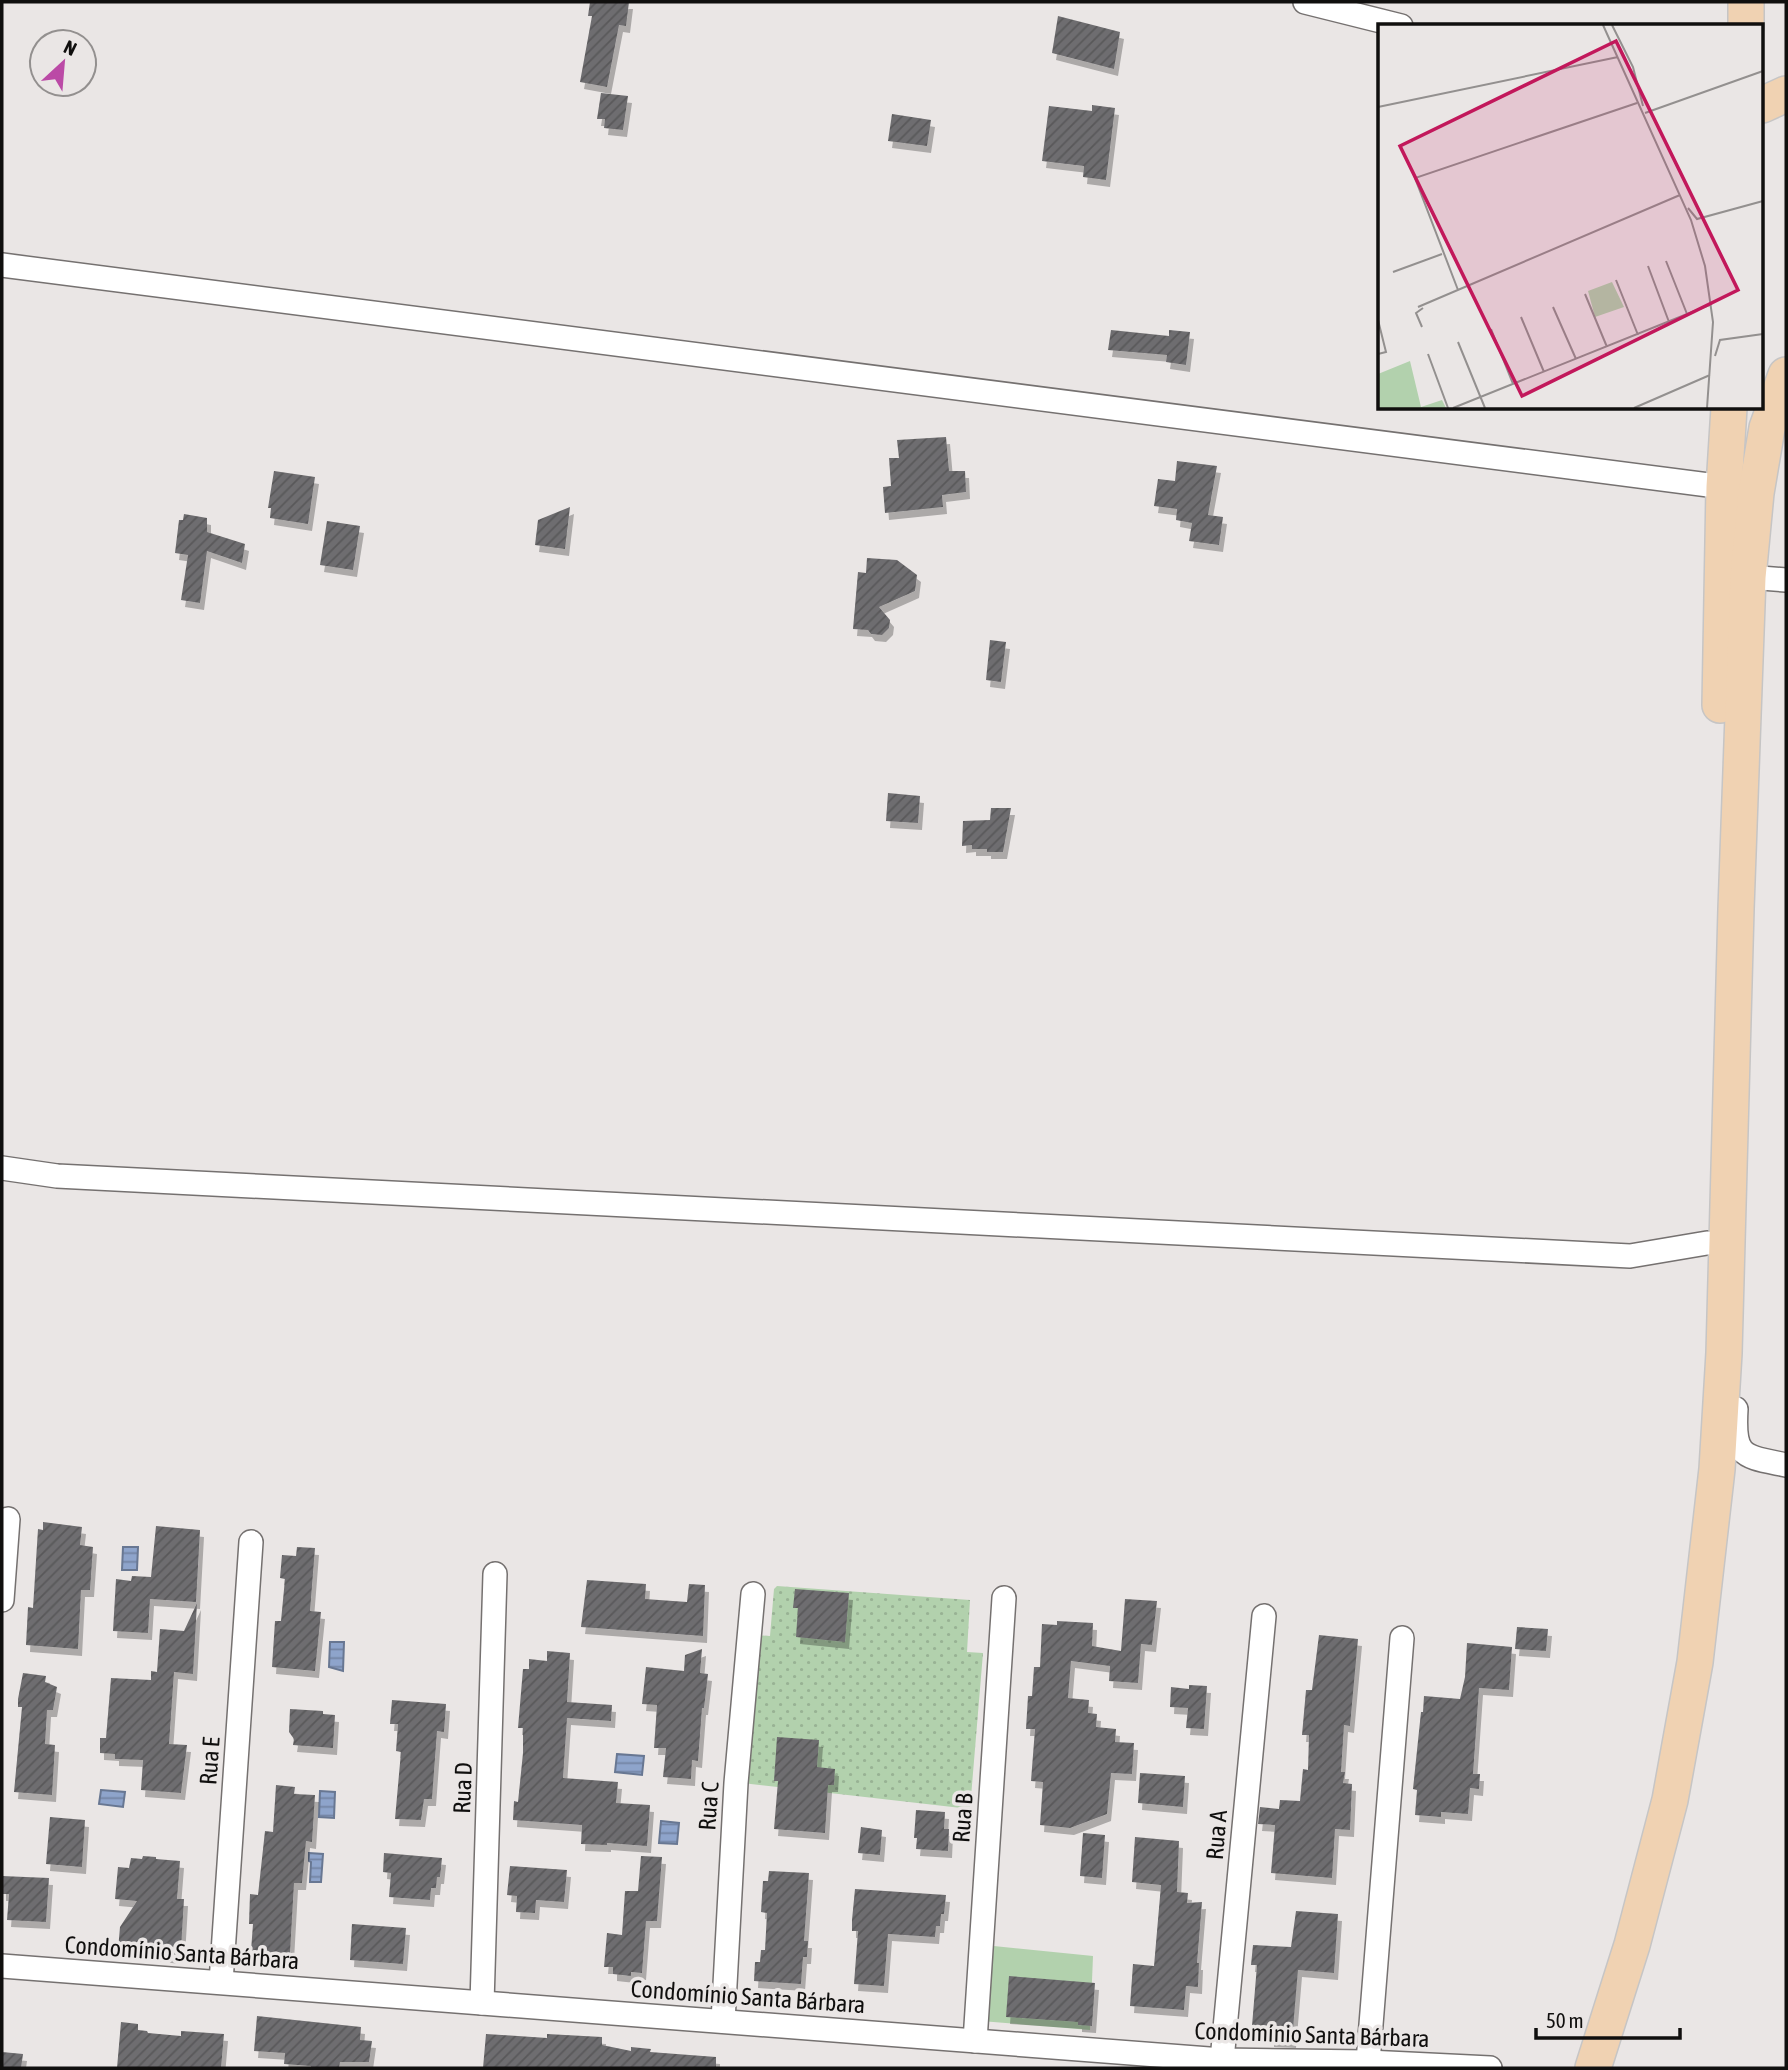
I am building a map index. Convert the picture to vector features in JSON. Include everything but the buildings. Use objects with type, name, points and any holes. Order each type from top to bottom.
[{"type":"main road","points":[[1746,2],[1746,24]]},
{"type":"main road","points":[[1764,104],[1786,94]]},
{"type":"main road","points":[[1593,2068],[1632,1945],[1670,1800],[1695,1662],[1717,1469],[1724,1353],[1748,577],[1756,493],[1765,441],[1786,374]]},
{"type":"main road","points":[[1569,2068],[1612,1936],[1647,1803],[1674,1660],[1701,1443],[1728,410]]},
{"type":"street","points":[[1305,2],[1393,24]]},
{"type":"street","points":[[2,265],[1724,487]]},
{"type":"street","points":[[1748,577],[1786,580]]},
{"type":"street","points":[[2,1168],[57,1176],[1630,1256],[1707,1243]]},
{"type":"street","points":[[2,1180],[57,1176]]},
{"type":"street","points":[[1724,1353],[1735,1365],[1737,1379],[1734,1433],[1738,1447],[1748,1457],[1786,1465]]},
{"type":"street","points":[[2,1600],[8,1519]]},
{"type":"street","name":"Rua E","points":[[221,1982],[251,1542]]},
{"type":"street","name":"Rua D","points":[[482,2003],[495,1574]]},
{"type":"street","name":"Rua C","points":[[723,2021],[736,1783],[753,1594]]},
{"type":"street","name":"Rua B","points":[[975,2041],[1004,1598]]},
{"type":"street","name":"Rua A","points":[[1223,2060],[1264,1616]]},
{"type":"street","points":[[1368,2062],[1402,1638]]},
{"type":"street","name":"Condomínio Santa Bárbara","points":[[2,1966],[1223,2060],[1368,2062],[1490,2068]]},
{"type":"green space","points":[[777,1586],[970,1600],[967,1652],[983,1653],[970,1809],[742,1783],[754,1635],[770,1636],[774,1589]]},
{"type":"green space","points":[[984,1945],[1093,1956],[1090,2030],[981,2021]]},
{"type":"water","points":[[123,1547],[138,1547],[137,1570],[122,1570]]},
{"type":"water","points":[[330,1642],[344,1642],[343,1671],[329,1667]]},
{"type":"water","points":[[617,1754],[644,1756],[642,1775],[615,1772]]},
{"type":"water","points":[[101,1790],[125,1792],[123,1807],[99,1804]]},
{"type":"water","points":[[320,1791],[335,1792],[334,1818],[319,1817]]},
{"type":"water","points":[[661,1821],[679,1823],[677,1844],[659,1843]]},
{"type":"water","points":[[309,1853],[323,1854],[321,1882],[310,1882]]}]
